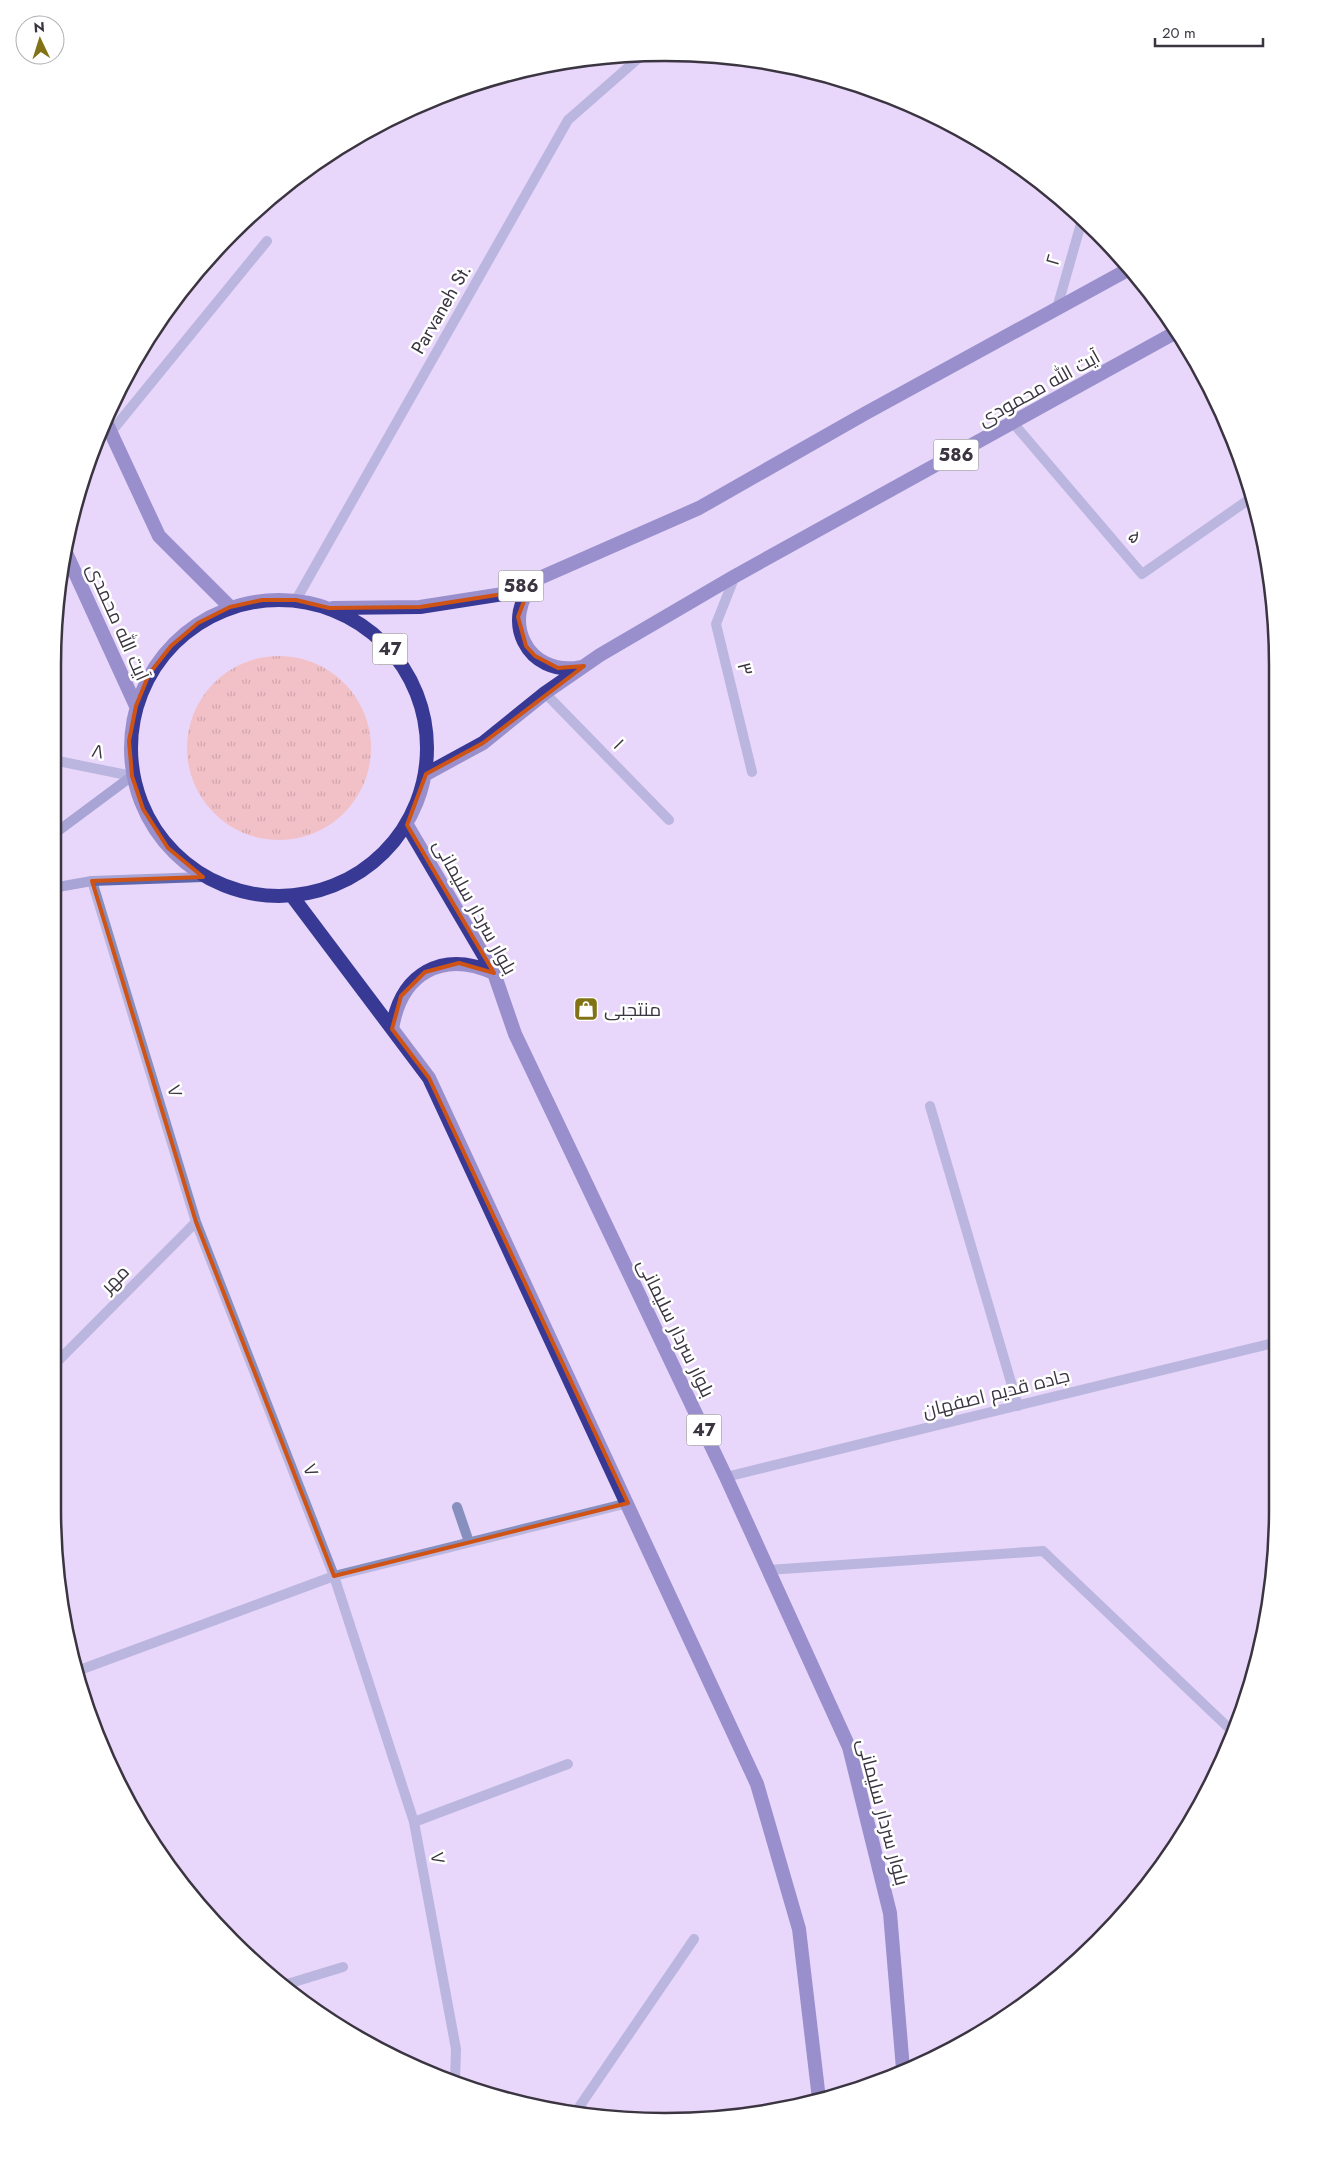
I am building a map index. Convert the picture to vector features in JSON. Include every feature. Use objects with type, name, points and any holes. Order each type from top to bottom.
[{"type":"highway","name":"586","points":[[329,608],[420,607],[503,594],[699,508],[866,413],[1123,272]]},
{"type":"highway","name":"آیت الله محمودی","points":[[735,576],[1014,424],[1170,335]]},
{"type":"highway","points":[[109,429],[159,536],[230,607]]},
{"type":"highway","name":"آیت الله محمدی","points":[[70,562],[136,706]]},
{"type":"highway","name":"586","points":[[426,774],[483,743],[545,693],[584,666],[735,576]]},
{"type":"highway","points":[[540,578],[529,588],[525,595],[518,617],[520,632],[526,646],[535,656],[558,668],[572,669],[584,666]]},
{"type":"highway","name":"47","points":[[262,600],[296,600],[329,608],[368,628],[399,658],[420,696],[428,738],[426,774],[408,825],[377,860],[338,885],[292,896],[246,894],[203,877],[168,848],[143,809],[132,776],[130,741],[136,706],[149,674],[171,646],[198,623],[230,607],[262,600]]},
{"type":"highway","name":"بلوار سردار سلیمانی","points":[[408,825],[494,973],[515,1034],[726,1477],[849,1747],[890,1913],[903,2064]]},
{"type":"highway","points":[[292,896],[429,1078],[757,1784],[799,1929],[818,2093]]},
{"type":"highway","points":[[392,1029],[394,1012],[401,996],[425,972],[441,965],[459,963],[478,966],[494,973]]},
{"type":"main road","points":[[61,829],[132,776]]},
{"type":"main road","points":[[61,886],[92,881],[203,877]]},
{"type":"street","name":"Parvaneh St.","points":[[296,600],[568,120],[633,63]]},
{"type":"street","name":"۲","points":[[1057,308],[1080,227]]},
{"type":"street","points":[[114,419],[267,241]]},
{"type":"street","name":"۵","points":[[1014,424],[1142,574],[1246,502]]},
{"type":"street","name":"۳","points":[[735,576],[725,596],[716,624],[752,772]]},
{"type":"street","name":"۱","points":[[545,693],[669,820]]},
{"type":"street","name":"۸","points":[[61,761],[132,776]]},
{"type":"street","name":"۷","points":[[92,881],[196,1222],[334,1576],[414,1822],[456,2049],[455,2075]]},
{"type":"street","points":[[930,1106],[1018,1406]]},
{"type":"street","name":"مهر","points":[[61,1358],[196,1222]]},
{"type":"street","name":"جاده قدیم اصفهان","points":[[726,1477],[1269,1344]]},
{"type":"street","points":[[83,1669],[334,1576],[628,1503]]},
{"type":"street","points":[[457,1507],[469,1542]]},
{"type":"street","points":[[768,1570],[1043,1551],[1228,1727]]},
{"type":"street","points":[[414,1822],[568,1764]]},
{"type":"street","points":[[579,2107],[694,1939]]},
{"type":"street","points":[[291,1983],[344,1967]]},
{"type":"highlighted area","points":[[540,578],[529,588],[518,617],[526,646],[535,656],[558,668],[584,666],[483,743],[426,774],[407,825],[494,973],[459,963],[425,972],[401,996],[392,1029],[429,1078],[628,1503],[334,1576],[196,1222],[92,881],[203,877],[168,848],[143,809],[132,776],[129,741],[136,706],[149,674],[171,646],[198,623],[230,607],[262,600],[296,600],[329,608],[420,607],[503,594]]},
{"type":"green space","points":[[279,656],[297,658],[314,663],[344,683],[364,713],[369,730],[371,748],[369,766],[364,783],[344,813],[314,833],[297,838],[279,840],[261,838],[244,833],[214,813],[194,783],[189,766],[187,748],[189,730],[194,713],[214,683],[244,663],[261,658]]},
{"type":"place","name":"منتجبی","points":[[586,1009]]}]
